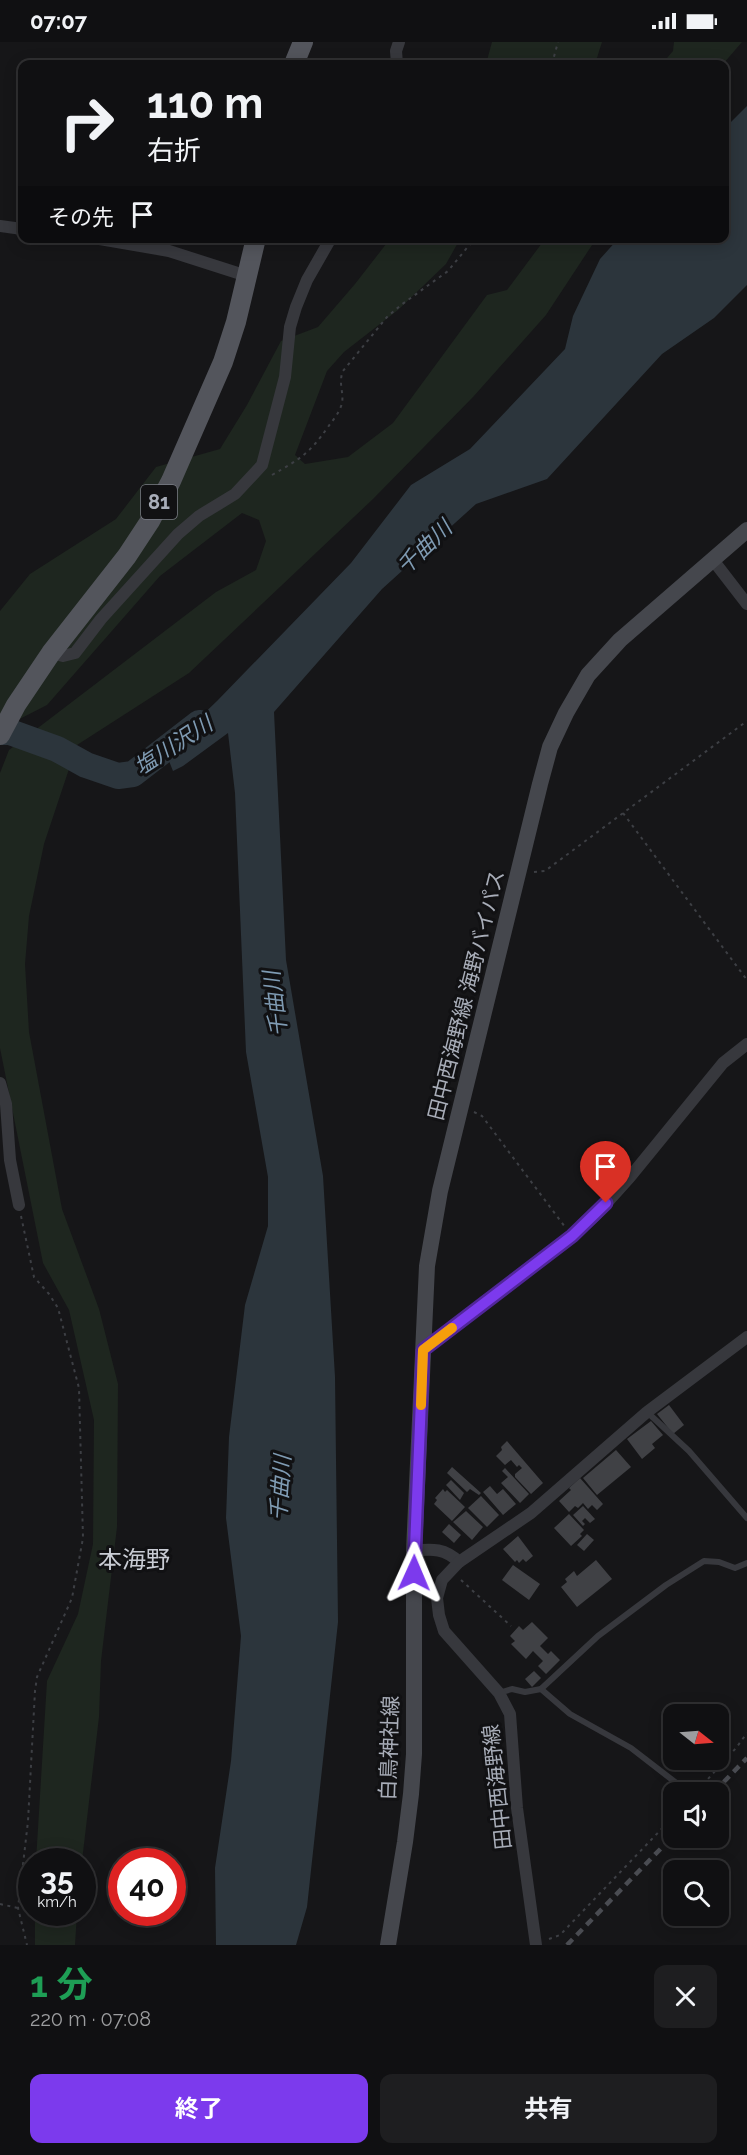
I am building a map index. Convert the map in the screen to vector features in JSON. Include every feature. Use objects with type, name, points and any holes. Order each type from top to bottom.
[{"type":"main road","points":[[296,60],[303,42]]},
{"type":"main road","name":"81","points":[[0,735],[16,705],[51,653],[127,556],[150,521],[171,481],[223,362],[255,243]]},
{"type":"street","points":[[397,60],[396,51],[399,42]]},
{"type":"street","points":[[0,226],[18,229]]},
{"type":"street","points":[[140,243],[247,276]]},
{"type":"street","points":[[51,653],[63,656],[75,653],[101,619],[178,534],[199,516],[235,494],[262,465],[285,377],[290,327],[307,280],[328,243]]},
{"type":"street","name":"田中西海野線 海野バイパス","points":[[414,1551],[430,1241],[461,1105],[550,747],[588,675],[620,640],[747,530]]},
{"type":"street","points":[[712,560],[747,604]]},
{"type":"street","points":[[423,1350],[595,1216],[630,1177],[723,1063],[747,1044]]},
{"type":"street","points":[[0,1083],[6,1104],[10,1160],[19,1204]]},
{"type":"street","points":[[414,1551],[430,1549],[443,1551],[453,1556],[455,1566],[531,1513],[647,1412],[747,1337]]},
{"type":"street","name":"白鳥神社線","points":[[388,1945],[411,1794],[414,1744],[414,1551]]},
{"type":"street","name":"田中西海野線","points":[[455,1566],[442,1580],[437,1598],[439,1615],[444,1631],[498,1693],[510,1714],[517,1808],[536,1945]]},
{"type":"lane","points":[[647,1412],[689,1451],[747,1518]]},
{"type":"lane","points":[[498,1693],[512,1689],[525,1692],[541,1689],[598,1636],[636,1606],[704,1561],[719,1562],[735,1568],[747,1563]]},
{"type":"lane","points":[[541,1689],[570,1714],[631,1748],[675,1782]]},
{"type":"path","points":[[553,60],[558,42]]},
{"type":"path","points":[[268,477],[315,447],[341,406],[340,381],[346,367],[387,317],[448,271],[471,243]]},
{"type":"path","points":[[519,873],[545,871],[747,721]]},
{"type":"path","points":[[622,813],[747,980]]},
{"type":"path","points":[[461,1105],[482,1116],[572,1236]]},
{"type":"path","points":[[19,1204],[34,1277],[58,1308],[79,1389],[83,1538],[72,1598],[37,1677],[25,1848]]},
{"type":"path","points":[[455,1566],[511,1626]]},
{"type":"path","points":[[705,1782],[747,1733]]},
{"type":"path","points":[[536,1945],[560,1935],[663,1827]]},
{"type":"path","points":[[0,1904],[18,1908]]},
{"type":"path","points":[[22,1926],[27,1945]]},
{"type":"shaded area","points":[[492,42],[602,42],[596,60],[487,60]]},
{"type":"shaded area","points":[[674,42],[742,42],[726,60],[665,60],[673,51]]},
{"type":"shaded area","points":[[387,243],[458,243],[446,264],[398,310],[344,352],[327,371],[295,455],[305,464],[348,457],[393,423],[487,295],[507,290],[542,243],[593,243],[546,315],[473,397],[373,499],[189,673],[77,745],[44,844],[29,916],[25,964],[29,1032],[62,1209],[99,1309],[118,1384],[117,1527],[101,1661],[99,1717],[84,1848],[37,1848],[47,1681],[78,1614],[93,1544],[94,1420],[69,1310],[43,1263],[0,1048],[0,773],[9,750],[216,592],[256,570],[266,541],[259,520],[242,513],[160,576],[47,705],[0,729],[0,611],[30,574],[116,519],[156,467],[220,449],[247,405],[281,341],[318,327]]},
{"type":"shaded area","points":[[35,1926],[76,1926],[75,1945],[35,1945]]},
{"type":"water","name":"千曲川","points":[[747,106],[747,285],[714,318],[662,354],[547,479],[476,504],[382,589],[274,712],[286,960],[323,1176],[335,1377],[338,1622],[307,1907],[296,1945],[216,1945],[215,1868],[231,1761],[241,1636],[226,1518],[229,1437],[245,1305],[268,1226],[268,1177],[246,1052],[235,793],[228,733],[173,771],[165,751],[351,563],[411,485],[470,449],[565,349],[573,316],[600,259],[614,243],[729,243],[729,124]]},
{"type":"building","points":[[669,1405],[684,1425],[673,1434],[657,1414]]},
{"type":"building","points":[[651,1421],[663,1435],[652,1444],[655,1448],[642,1459],[627,1439]]},
{"type":"building","points":[[507,1441],[543,1483],[531,1494],[515,1477],[515,1474],[522,1468],[519,1465],[517,1467],[511,1460],[505,1465],[496,1456]]},
{"type":"building","points":[[616,1450],[631,1467],[597,1495],[583,1478]]},
{"type":"building","points":[[452,1467],[481,1493],[479,1495],[470,1489],[467,1492],[447,1473]]},
{"type":"building","points":[[505,1468],[529,1494],[520,1503],[501,1483],[508,1477],[502,1471]]},
{"type":"building","points":[[580,1478],[603,1504],[597,1510],[592,1505],[588,1509],[583,1503],[578,1508],[575,1506],[569,1512],[559,1501]]},
{"type":"building","points":[[451,1480],[464,1493],[460,1500],[446,1485]]},
{"type":"building","points":[[490,1486],[497,1494],[503,1489],[516,1504],[503,1515],[483,1492]]},
{"type":"building","points":[[443,1489],[465,1507],[452,1521],[434,1504],[437,1500],[435,1498]]},
{"type":"building","points":[[481,1496],[499,1515],[487,1527],[468,1508]]},
{"type":"building","points":[[583,1506],[595,1519],[590,1523],[585,1518],[582,1521],[585,1524],[583,1526],[573,1515]]},
{"type":"building","points":[[466,1511],[483,1527],[472,1540],[453,1522]]},
{"type":"building","points":[[569,1514],[584,1530],[580,1534],[582,1536],[571,1546],[554,1528]]},
{"type":"building","points":[[449,1524],[461,1535],[454,1543],[442,1532]]},
{"type":"building","points":[[587,1534],[594,1540],[584,1551],[577,1545]]},
{"type":"building","points":[[518,1536],[533,1556],[526,1562],[523,1559],[519,1563],[517,1560],[515,1562],[503,1549]]},
{"type":"building","points":[[596,1560],[612,1579],[577,1607],[561,1587],[567,1582],[565,1579],[574,1571],[577,1576]]},
{"type":"building","points":[[513,1565],[540,1584],[529,1600],[502,1580]]},
{"type":"building","points":[[532,1622],[548,1638],[540,1646],[548,1654],[551,1651],[560,1660],[546,1674],[538,1666],[543,1661],[533,1651],[526,1659],[511,1644],[515,1641],[510,1636],[519,1626],[523,1630]]},
{"type":"building","points":[[534,1671],[541,1678],[532,1687],[525,1679]]},
{"type":"waterway","name":"塩川沢川","points":[[0,732],[10,732],[57,749],[86,765],[118,776],[133,774],[199,723]]},
{"type":"railway","points":[[724,1782],[747,1758]]},
{"type":"railway","points":[[567,1945],[663,1846]]},
{"type":"slow traffic","points":[[421,1405],[423,1350],[452,1328]]},
{"type":"district","name":"本海野","points":[[134,1559]]},
{"type":"route","points":[[414,1573],[423,1350],[572,1236],[606,1203]]}]
